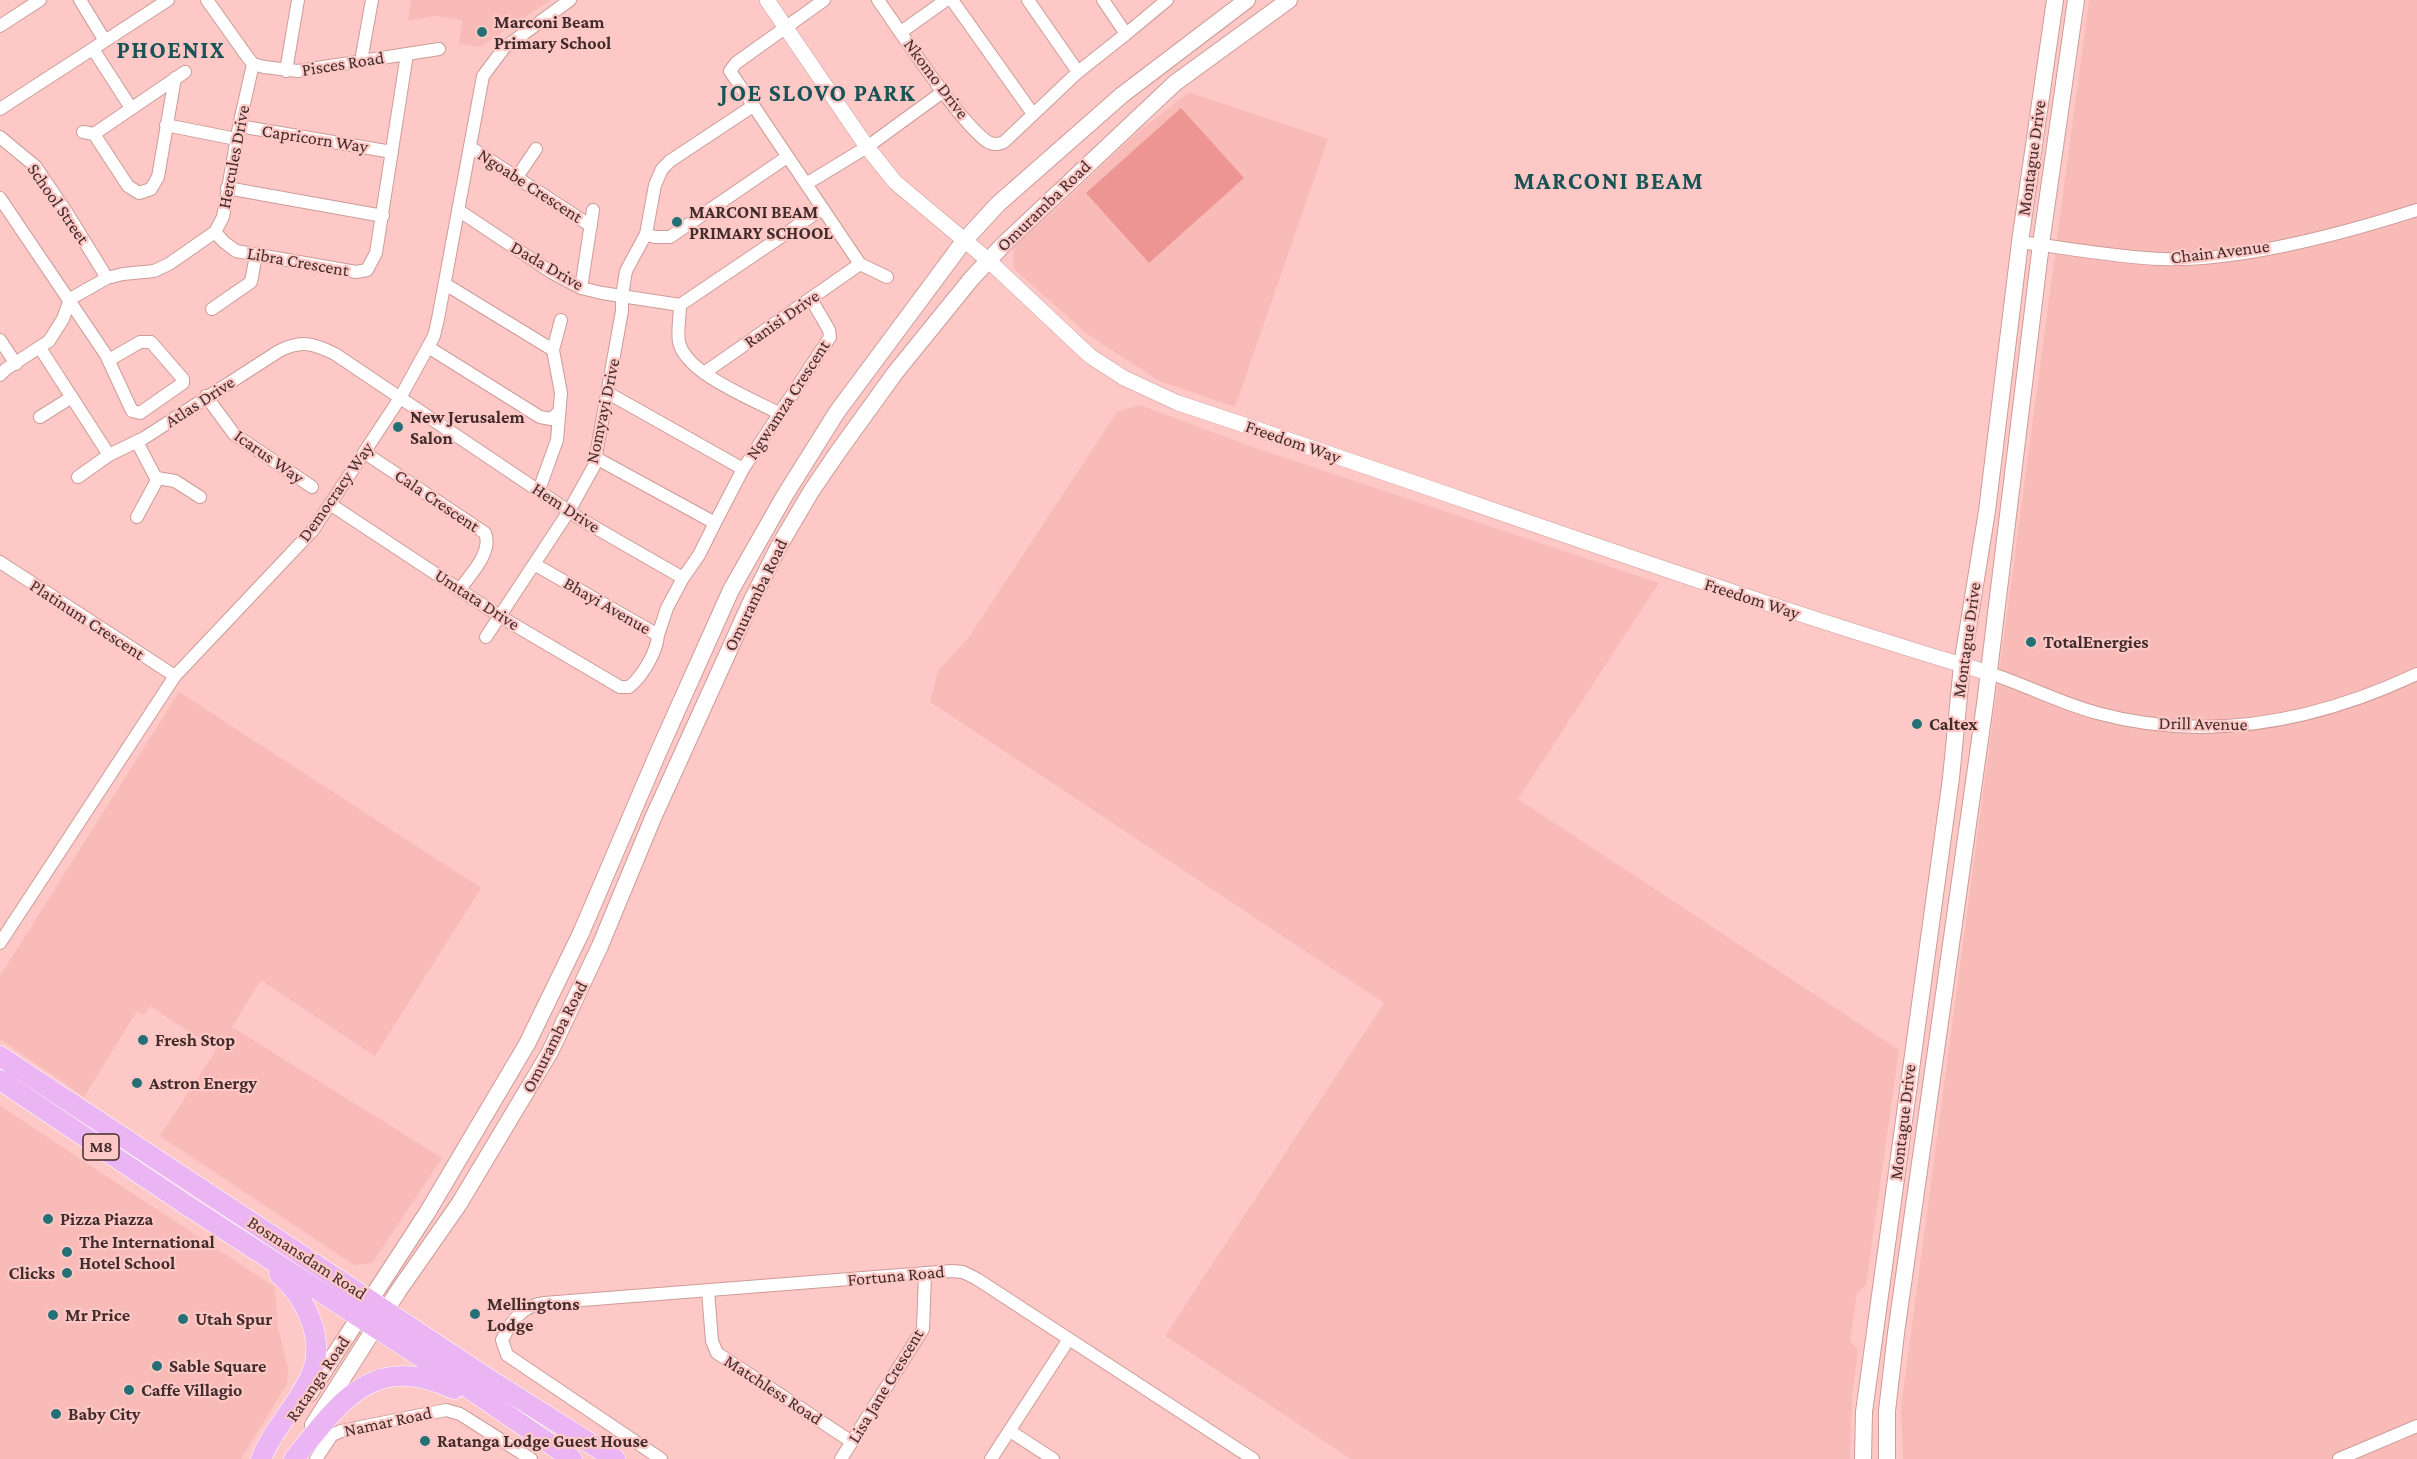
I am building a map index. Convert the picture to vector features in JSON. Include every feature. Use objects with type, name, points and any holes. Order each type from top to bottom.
[{"type":"main road","name":"Omuramba Road","points":[[379,1305],[427,1213],[527,1044],[581,933],[731,590],[761,536],[837,412],[964,241],[998,204],[1122,94],[1247,0]]},
{"type":"main road","name":"Omuramba Road","points":[[379,1305],[459,1204],[506,1128],[565,1022],[700,712],[779,546],[812,490],[888,381],[988,260],[1110,143],[1176,83],[1289,0]]},
{"type":"main road","name":"Montague Drive","points":[[1863,1459],[1864,1412],[1951,778],[1962,665],[1987,511],[2020,242],[2055,0]]},
{"type":"main road","name":"Montague Drive","points":[[1887,1459],[1887,1411],[1896,1332],[1989,673],[2041,244],[2076,0]]},
{"type":"main road","name":"Bosmansdam Road","points":[[0,1056],[492,1381],[615,1459]]},
{"type":"main road","name":"Bosmansdam Road","points":[[0,1080],[572,1459]]},
{"type":"main road","points":[[243,1241],[295,1290],[304,1304],[315,1336],[310,1376],[272,1436],[263,1459]]},
{"type":"main road","name":"Ratanga Road","points":[[292,1459],[379,1305]]},
{"type":"main road","name":"Ratanga Road","points":[[263,1459],[368,1323]]},
{"type":"main road","points":[[292,1459],[348,1396],[379,1379],[427,1378],[502,1412]]},
{"type":"street","points":[[0,26],[40,0]]},
{"type":"street","points":[[80,0],[105,41]]},
{"type":"street","points":[[0,109],[168,0]]},
{"type":"street","points":[[207,0],[253,64]]},
{"type":"street","points":[[286,71],[298,0]]},
{"type":"street","points":[[361,61],[372,0]]},
{"type":"street","name":"Democracy Way","points":[[0,943],[175,676],[313,530],[400,398],[428,347],[438,320],[483,76],[504,48],[570,0]]},
{"type":"street","name":"Freedom Way","points":[[767,0],[788,27],[867,147],[895,182],[988,260],[1090,356],[1124,378],[1164,398],[1674,573],[1833,626],[1989,673]]},
{"type":"street","points":[[824,0],[730,69],[860,264],[887,277]]},
{"type":"street","name":"Nkomo Drive","points":[[878,0],[966,120],[988,142],[998,144],[1004,142],[1033,114]]},
{"type":"street","points":[[901,32],[946,0]]},
{"type":"street","points":[[952,0],[1033,114],[1078,72],[1167,0]]},
{"type":"street","points":[[1028,0],[1078,72]]},
{"type":"street","points":[[1103,0],[1126,34]]},
{"type":"street","points":[[93,49],[131,108]]},
{"type":"street","name":"Pisces Road","points":[[253,64],[286,71],[439,49]]},
{"type":"street","name":"Capricorn Way","points":[[388,187],[392,138],[407,54]]},
{"type":"street","name":"Hercules Drive","points":[[70,299],[107,278],[154,271],[169,264],[215,231],[222,217],[253,64]]},
{"type":"street","points":[[180,75],[166,125],[158,177],[154,186],[145,192],[134,191],[128,186],[88,133],[131,108],[180,75]]},
{"type":"street","points":[[806,184],[867,147],[944,91]]},
{"type":"street","name":"Nomyayi Drive","points":[[486,637],[568,511],[596,458],[622,311],[626,271],[646,234],[655,184],[662,169],[670,161],[753,106]]},
{"type":"street","name":"Capricorn Way","points":[[166,125],[392,152]]},
{"type":"street","name":"School Street","points":[[0,137],[35,166],[107,278]]},
{"type":"street","name":"Ngoabe Crescent","points":[[470,147],[591,226]]},
{"type":"street","points":[[517,177],[536,150]]},
{"type":"street","points":[[646,234],[655,237],[670,237],[787,157]]},
{"type":"street","name":"Libra Crescent","points":[[215,231],[231,249],[361,273],[368,270],[374,260],[388,187]]},
{"type":"street","points":[[227,188],[383,216]]},
{"type":"street","points":[[0,198],[109,360],[132,411],[137,414],[183,383],[183,379],[151,342],[140,342],[109,360]]},
{"type":"street","points":[[780,414],[704,373],[688,360],[679,342],[680,305],[822,208]]},
{"type":"street","name":"Dada Drive","points":[[458,210],[551,272],[581,288],[680,305]]},
{"type":"street","name":"Ngoabe Crescent","points":[[581,288],[593,210]]},
{"type":"street","name":"Chain Avenue","points":[[2020,242],[2162,259],[2208,257],[2248,252],[2362,227],[2417,210]]},
{"type":"street","points":[[213,309],[251,282],[256,255]]},
{"type":"street","name":"Ranisi Drive","points":[[704,373],[860,264]]},
{"type":"street","points":[[445,284],[553,350]]},
{"type":"street","points":[[0,375],[40,348],[56,332],[70,299]]},
{"type":"street","name":"Ngwamza Crescent","points":[[683,578],[699,555],[743,469],[825,348],[830,337],[829,330],[811,299]]},
{"type":"street","points":[[539,490],[557,440],[561,393],[553,350],[561,320]]},
{"type":"street","points":[[0,340],[16,364]]},
{"type":"street","name":"Atlas Drive","points":[[78,477],[109,455],[136,442],[292,344],[318,346],[334,354],[400,398]]},
{"type":"street","points":[[428,347],[540,417],[551,419],[559,412]]},
{"type":"street","points":[[40,348],[109,455]]},
{"type":"street","name":"Ngwamza Crescent","points":[[608,393],[743,469]]},
{"type":"street","name":"Icarus Way","points":[[206,396],[234,434],[312,487]]},
{"type":"street","points":[[40,417],[72,397]]},
{"type":"street","name":"Hem Drive","points":[[400,398],[568,511],[683,578]]},
{"type":"street","points":[[136,442],[157,478],[155,487],[137,517]]},
{"type":"street","name":"Cala Crescent","points":[[365,453],[485,533],[486,547],[478,564],[460,589]]},
{"type":"street","points":[[596,458],[715,523]]},
{"type":"street","points":[[157,478],[175,481],[200,497]]},
{"type":"street","name":"Umtata Drive","points":[[330,504],[501,617],[620,687],[629,687]]},
{"type":"street","name":"Platinum Crescent","points":[[0,562],[175,676]]},
{"type":"street","name":"Bhayi Avenue","points":[[534,564],[658,635],[658,642],[651,655],[636,681],[629,687]]},
{"type":"street","points":[[658,635],[671,599],[683,578]]},
{"type":"street","name":"Drill Avenue","points":[[1989,673],[2096,712],[2155,724],[2204,728],[2254,725],[2307,713],[2376,692],[2417,674]]},
{"type":"street","name":"Fortuna Road","points":[[661,1459],[520,1366],[507,1355],[502,1340],[511,1323],[524,1308],[532,1305],[952,1271],[969,1275],[1252,1459]]},
{"type":"street","name":"Lisa Jane Crescent","points":[[841,1459],[923,1329],[925,1274]]},
{"type":"street","name":"Matchless Road","points":[[708,1291],[712,1341],[717,1353],[852,1442]]},
{"type":"street","points":[[991,1459],[1069,1339]]},
{"type":"street","name":"Namar Road","points":[[316,1459],[335,1433],[446,1410],[460,1414],[531,1459]]},
{"type":"street","points":[[2339,1459],[2417,1426]]},
{"type":"street","points":[[1010,1431],[1053,1459]]},
{"type":"shaded area","name":"Marconi Beam Primary School","points":[[411,0],[551,0],[480,47],[459,43],[462,20],[434,16],[408,21]]},
{"type":"shaded area","points":[[2089,0],[2417,0],[2417,1459],[1903,1459],[1901,1407]]},
{"type":"shaded area","points":[[1189,92],[1328,139],[1235,407],[1159,381],[1086,333],[1013,268],[1014,248],[1138,132]]},
{"type":"shaded area","points":[[1181,108],[1244,178],[1149,263],[1086,193]]},
{"type":"shaded area","points":[[1140,405],[1258,449],[1659,583],[1518,799],[1899,1050],[1866,1285],[1857,1293],[1850,1340],[1858,1351],[1852,1396],[1850,1459],[1351,1459],[1165,1336],[1384,1003],[930,702],[938,671],[969,637],[1117,412]]},
{"type":"shaded area","points":[[179,692],[481,888],[375,1056],[261,980],[232,1027],[442,1158],[372,1263],[354,1265],[160,1136],[216,1050],[150,1006],[144,1015],[137,1011],[84,1097],[0,1039],[0,976]]},
{"type":"shaded area","name":"Sable Square","points":[[0,1106],[275,1287],[277,1324],[288,1368],[287,1384],[241,1459],[0,1459]]},
{"type":"place","name":"Marconi Beam Primary School","points":[[482,32]]},
{"type":"place","name":"MARCONI BEAM PRIMARY SCHOOL","points":[[677,222]]},
{"type":"place","name":"New Jerusalem Salon","points":[[398,427]]},
{"type":"place","name":"TotalEnergies","points":[[2031,642]]},
{"type":"place","name":"Caltex","points":[[1917,724]]},
{"type":"place","name":"Fresh Stop","points":[[143,1040]]},
{"type":"place","name":"Astron Energy","points":[[137,1083]]},
{"type":"place","name":"Pizza Piazza","points":[[48,1219]]},
{"type":"place","name":"The International Hotel School","points":[[67,1252]]},
{"type":"place","name":"Clicks","points":[[67,1273]]},
{"type":"place","name":"Mellingtons Lodge","points":[[475,1314]]},
{"type":"place","name":"Mr Price","points":[[53,1315]]},
{"type":"place","name":"Utah Spur","points":[[183,1319]]},
{"type":"place","name":"Sable Square","points":[[157,1366]]},
{"type":"place","name":"Caffe Villagio","points":[[129,1390]]},
{"type":"place","name":"Baby City","points":[[56,1414]]},
{"type":"place","name":"Ratanga Lodge Guest House","points":[[425,1441]]},
{"type":"district","name":"PHOENIX","points":[[171,51]]},
{"type":"district","name":"JOE SLOVO PARK","points":[[818,94]]},
{"type":"district","name":"MARCONI BEAM","points":[[1609,182]]}]
